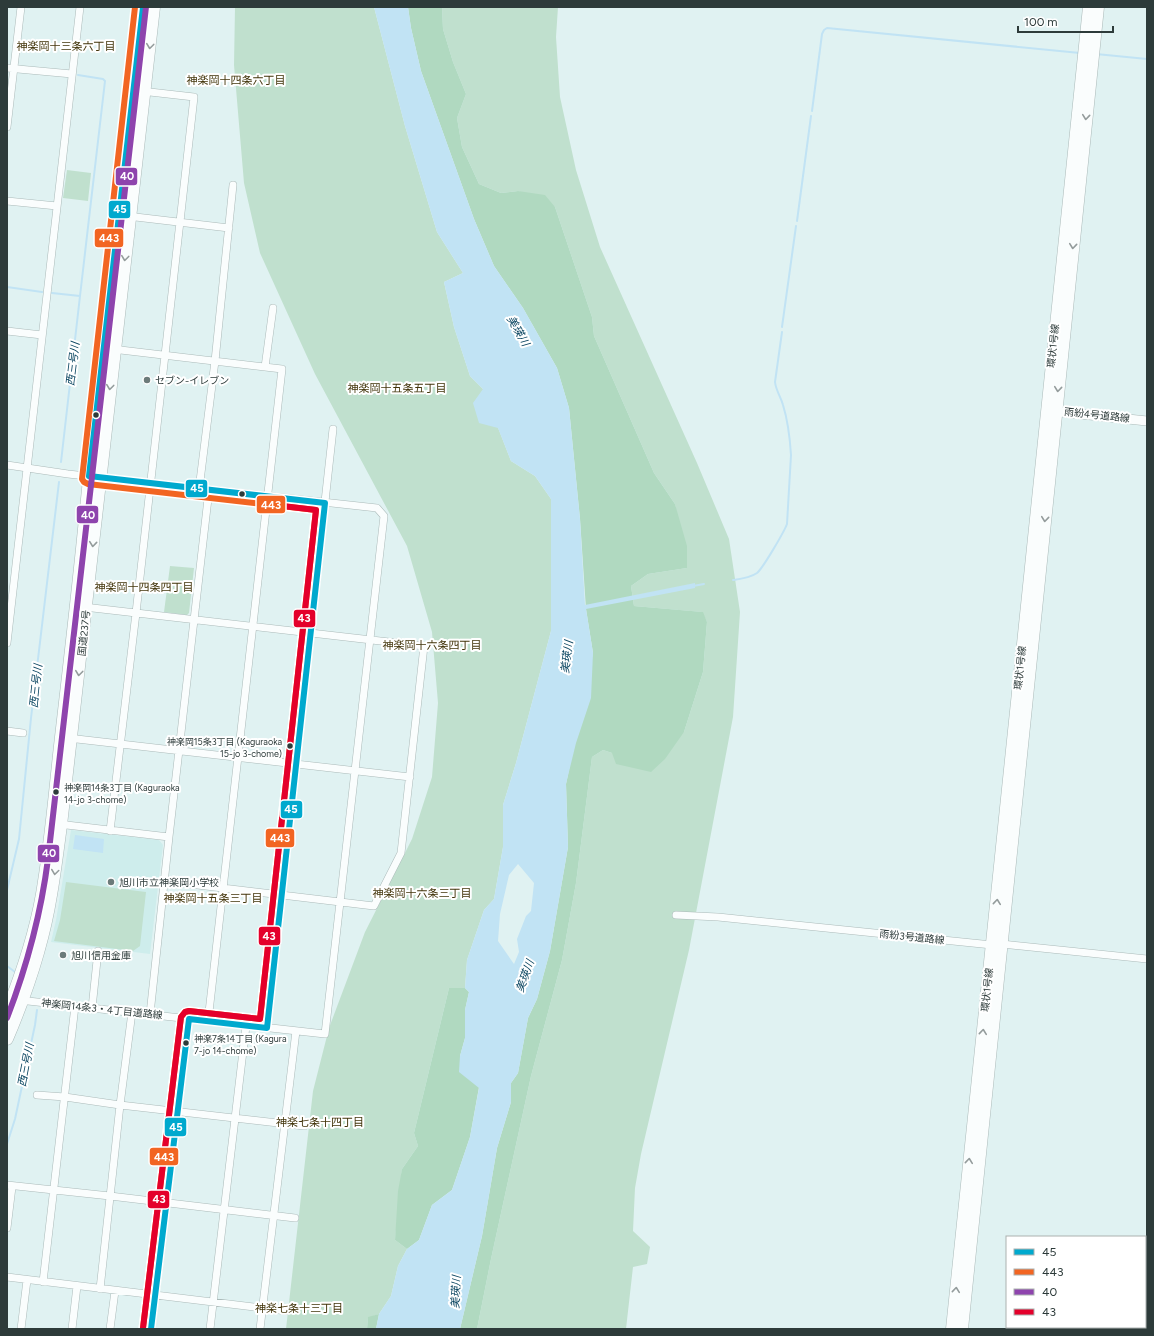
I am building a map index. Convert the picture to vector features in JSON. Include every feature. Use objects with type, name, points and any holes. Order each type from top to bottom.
[{"type":"main road","name":"国道237号","points":[[7,1011],[39,949],[51,895],[66,737],[82,607],[94,477],[139,91],[144,7]]},
{"type":"main road","name":"国道237号","points":[[139,91],[154,7]]},
{"type":"main road","name":"環状1号線","points":[[962,1329],[997,945],[1089,45],[1089,7]]},
{"type":"main road","name":"環状1号線","points":[[1089,45],[1098,7]]},
{"type":"main road","name":"環状1号線","points":[[952,1329],[997,945]]},
{"type":"main road","name":"国道237号","points":[[7,1039],[14,999]]},
{"type":"street","points":[[7,127],[10,68],[21,7]]},
{"type":"street","points":[[7,643],[8,616],[27,468],[80,7]]},
{"type":"street","points":[[10,68],[72,74]]},
{"type":"street","points":[[110,830],[194,97],[139,91]]},
{"type":"street","points":[[199,489],[215,361],[233,185]]},
{"type":"street","points":[[7,201],[57,206]]},
{"type":"street","points":[[125,216],[228,228]]},
{"type":"street","points":[[265,367],[272,308]]},
{"type":"street","points":[[7,331],[42,335]]},
{"type":"street","points":[[109,349],[282,369],[208,1021]]},
{"type":"street","name":"雨紛4号道路線","points":[[1051,411],[1147,421]]},
{"type":"street","points":[[267,1028],[333,429]]},
{"type":"street","points":[[7,465],[94,477],[377,508],[384,516],[340,902]]},
{"type":"street","points":[[150,1014],[209,490]]},
{"type":"street","points":[[82,607],[424,646],[401,852],[374,906],[164,881]]},
{"type":"street","points":[[7,731],[23,733]]},
{"type":"street","points":[[66,737],[410,777]]},
{"type":"street","points":[[57,824],[169,837]]},
{"type":"street","name":"神楽岡14条3・4丁目道路線","points":[[14,999],[325,1034],[340,902]]},
{"type":"street","name":"雨紛3号道路線","points":[[676,915],[718,917],[1147,959]]},
{"type":"street","points":[[92,1008],[98,951]]},
{"type":"street","points":[[43,1282],[75,1006]]},
{"type":"street","points":[[100,1289],[120,1105],[132,1012]]},
{"type":"street","points":[[151,1329],[189,1019]]},
{"type":"street","points":[[210,1329],[246,1026]]},
{"type":"street","points":[[260,1329],[296,1031]]},
{"type":"street","points":[[37,1095],[65,1097],[120,1105],[304,1126]]},
{"type":"street","points":[[7,1228],[10,1186],[110,1196],[295,1218]]},
{"type":"street","points":[[7,1277],[287,1311]]},
{"type":"street","points":[[21,1329],[27,1280]]},
{"type":"street","points":[[72,1329],[77,1286]]},
{"type":"street","points":[[110,1329],[115,1290]]},
{"type":"shaded area","name":"旭川市立神楽岡小学校","points":[[71,830],[159,840],[163,845],[150,954],[51,942]]},
{"type":"green space","points":[[235,7],[374,7],[405,126],[437,232],[463,273],[444,282],[454,327],[470,376],[483,389],[511,461],[535,476],[551,499],[551,631],[516,763],[503,805],[503,847],[494,899],[484,910],[467,960],[465,988],[449,988],[414,1133],[418,1146],[402,1169],[395,1240],[407,1249],[398,1266],[391,1296],[379,1314],[368,1318],[367,1329],[286,1329],[313,1091],[329,1028],[365,932],[412,839],[432,777],[438,703],[432,632],[407,546],[315,374],[260,253],[244,183],[234,65]]},
{"type":"green space","points":[[408,7],[442,7],[443,29],[453,62],[466,94],[457,118],[462,147],[479,184],[501,193],[518,191],[545,195],[555,207],[592,317],[594,336],[654,473],[675,504],[687,546],[687,568],[648,574],[631,586],[634,606],[703,612],[707,622],[703,672],[684,732],[665,759],[651,772],[616,764],[612,753],[603,750],[592,757],[576,883],[562,960],[531,1076],[477,1329],[460,1329],[482,1236],[497,1148],[511,1102],[511,1083],[518,1073],[528,1018],[537,999],[550,951],[568,847],[566,784],[593,653],[586,609],[580,519],[569,408],[557,368],[523,308],[494,266],[474,219],[421,71],[411,28]]},
{"type":"green space","points":[[442,7],[558,7],[556,37],[560,97],[576,170],[600,247],[697,463],[729,539],[740,612],[733,717],[689,950],[641,1154],[635,1188],[633,1231],[650,1247],[647,1264],[633,1267],[626,1329],[477,1329],[531,1076],[562,960],[576,883],[592,757],[603,750],[612,753],[684,732],[703,672],[707,622],[702,612],[634,606],[631,586],[648,574],[687,568],[675,504],[654,473],[594,336],[592,317],[555,207],[518,191],[501,193],[479,184],[462,147],[457,118],[466,94],[453,62],[443,29]]},
{"type":"green space","points":[[67,170],[91,173],[88,201],[63,198]]},
{"type":"green space","points":[[170,566],[194,568],[189,613],[187,615],[164,612]]},
{"type":"green space","points":[[66,882],[146,892],[140,946],[133,951],[54,941],[60,920]]},
{"type":"green space","points":[[449,988],[465,988],[469,992],[465,1010],[465,1038],[460,1056],[479,1087],[470,1137],[452,1190],[432,1205],[419,1240],[407,1249],[395,1240],[398,1191],[402,1169],[418,1146],[414,1133]]},
{"type":"green space","points":[[379,1314],[376,1329],[367,1329],[368,1317]]},
{"type":"water","name":"美瑛川","points":[[374,7],[408,7],[411,28],[421,71],[474,219],[494,266],[523,308],[557,368],[569,408],[580,519],[585,605],[695,583],[695,588],[586,609],[593,653],[591,698],[576,743],[566,784],[568,847],[550,951],[537,999],[528,1018],[518,1073],[511,1083],[511,1102],[497,1148],[482,1236],[460,1329],[376,1329],[379,1314],[391,1296],[398,1266],[407,1249],[419,1240],[432,1205],[452,1190],[470,1137],[479,1088],[459,1072],[460,1056],[465,1038],[465,1010],[469,992],[465,988],[467,960],[484,910],[494,899],[503,847],[503,805],[516,763],[551,631],[551,499],[535,476],[511,461],[498,428],[479,423],[473,403],[483,389],[470,376],[454,327],[444,282],[463,273],[437,232],[405,126]],"holes":[[[518,864],[534,883],[531,911],[526,916],[517,939],[519,952],[514,964],[498,941],[500,914],[509,875]]]},
{"type":"water","points":[[75,835],[104,839],[103,853],[73,849]]},
{"type":"waterway","points":[[812,111],[822,34],[827,28],[1080,53]]},
{"type":"waterway","points":[[1096,54],[1147,59]]},
{"type":"waterway","points":[[78,75],[103,79],[105,81],[80,296]]},
{"type":"waterway","points":[[797,221],[811,116]]},
{"type":"waterway","points":[[782,327],[796,226]]},
{"type":"waterway","name":"西三号川","points":[[7,287],[42,292]]},
{"type":"waterway","name":"西三号川","points":[[52,293],[80,296],[61,462]]},
{"type":"waterway","points":[[733,580],[742,579],[757,573],[773,550],[787,524],[791,449],[786,417],[775,382],[782,332]]},
{"type":"waterway","name":"西三号川","points":[[7,890],[19,839],[31,718],[59,482]]},
{"type":"waterway","points":[[693,586],[704,584]]},
{"type":"waterway","name":"西三号川","points":[[7,966],[15,972]]},
{"type":"waterway","name":"西三号川","points":[[7,1144],[15,1119],[37,1010]]},
{"type":"transit line","name":"443","points":[[135,7],[82,479],[88,484],[316,510],[260,1019],[189,1011],[185,1012],[181,1017],[143,1328]]},
{"type":"transit line","name":"45","points":[[143,7],[89,476],[325,503],[267,1028],[189,1019],[151,1329]]},
{"type":"transit line","name":"40","points":[[7,1018],[21,979],[32,940],[48,859],[146,7]]},
{"type":"transit line","name":"43","points":[[143,1328],[181,1017],[185,1012],[189,1011],[260,1019],[316,510],[266,504]]},
{"type":"place","name":"セブン-イレブン","points":[[147,380]]},
{"type":"place","name":"神楽岡15条3丁目 (Kaguraoka 15-jo 3-chome)","points":[[290,746]]},
{"type":"place","name":"神楽岡14条3丁目 (Kaguraoka 14-jo 3-chome)","points":[[56,792]]},
{"type":"place","name":"旭川市立神楽岡小学校","points":[[111,882]]},
{"type":"place","name":"旭川信用金庫","points":[[63,955]]},
{"type":"place","name":"神楽7条14丁目 (Kagura 7-jo 14-chome)","points":[[186,1043]]},
{"type":"district","name":"神楽岡十三条六丁目","points":[[66,46]]},
{"type":"district","name":"神楽岡十四条六丁目","points":[[236,80]]},
{"type":"district","name":"神楽岡十五条五丁目","points":[[397,388]]},
{"type":"district","name":"神楽岡十四条四丁目","points":[[144,587]]},
{"type":"district","name":"神楽岡十六条四丁目","points":[[432,645]]},
{"type":"district","name":"神楽岡十六条三丁目","points":[[422,893]]},
{"type":"district","name":"神楽岡十五条三丁目","points":[[213,898]]},
{"type":"district","name":"神楽七条十四丁目","points":[[320,1122]]},
{"type":"district","name":"神楽七条十三丁目","points":[[299,1308]]}]
